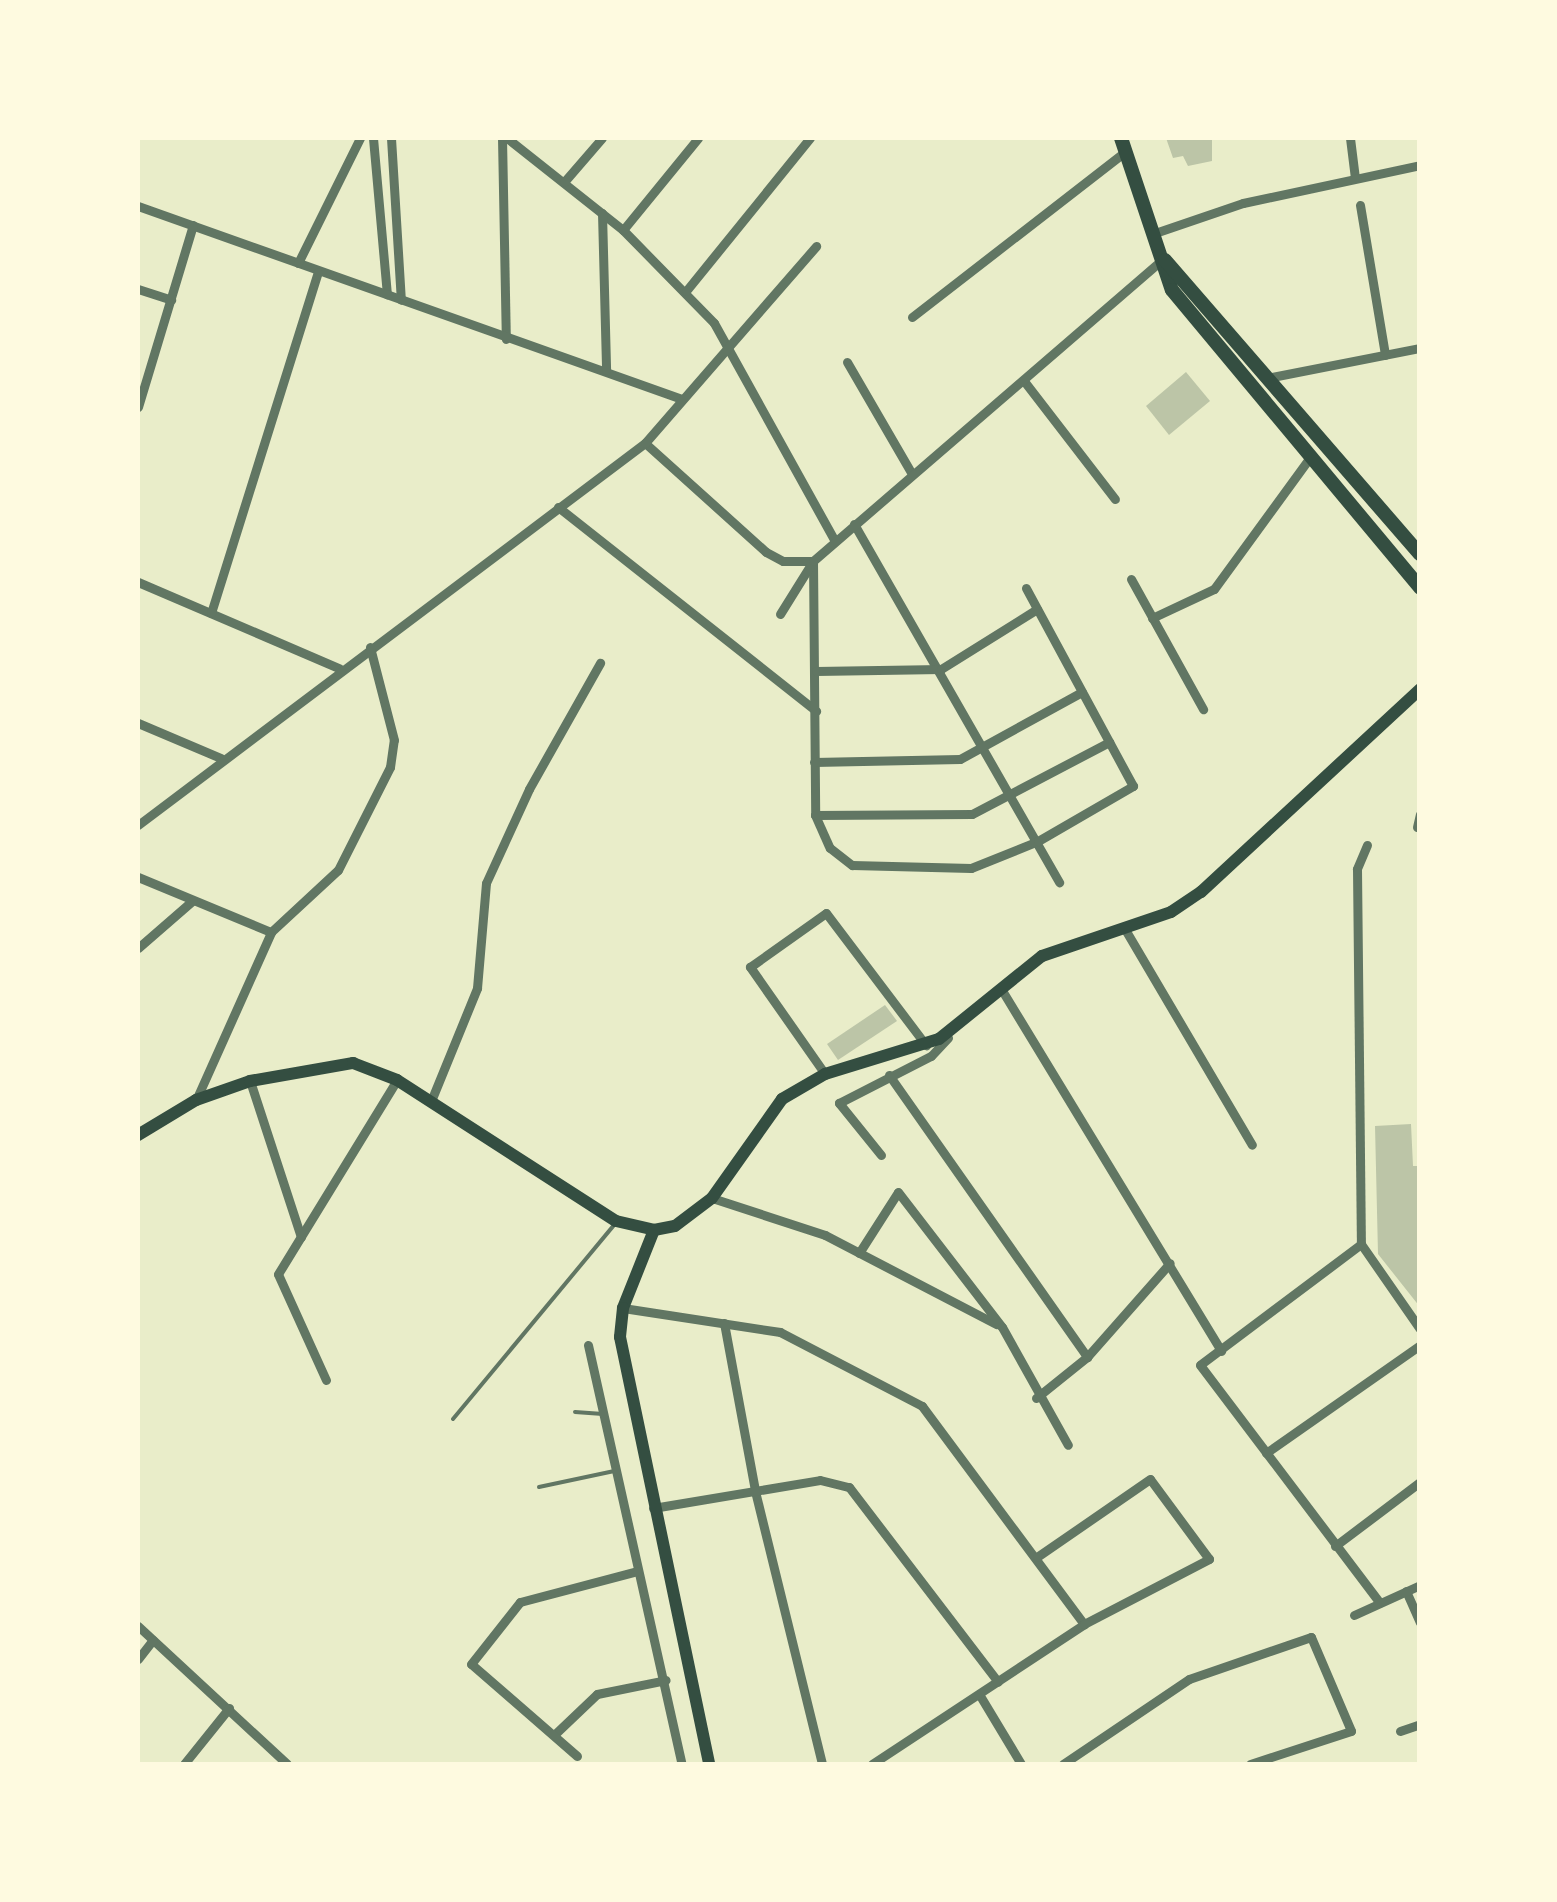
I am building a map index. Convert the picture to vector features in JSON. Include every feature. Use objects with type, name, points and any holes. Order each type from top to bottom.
[{"type":"main road","points":[[1123,144],[1152,234],[1189,313],[1312,454],[1420,588]]},
{"type":"main road","points":[[1163,259],[1272,377],[1418,550]]},
{"type":"main road","points":[[138,1134],[196,1100],[250,1081],[352,1063],[397,1080],[616,1221],[654,1230],[675,1226],[712,1198],[768,1113],[825,1074],[953,1032],[1042,956],[1126,932],[1200,892],[1420,689]]},
{"type":"main road","points":[[654,1230],[622,1308],[620,1337],[709,1764]]},
{"type":"street","points":[[298,263],[360,138]]},
{"type":"street","points":[[373,138],[387,294]]},
{"type":"street","points":[[391,138],[401,300]]},
{"type":"street","points":[[505,138],[506,339]]},
{"type":"street","points":[[505,138],[602,212],[686,290],[731,348],[834,541]]},
{"type":"street","points":[[564,182],[602,138]]},
{"type":"street","points":[[623,230],[698,138]]},
{"type":"street","points":[[686,290],[810,138]]},
{"type":"street","points":[[1350,138],[1355,178]]},
{"type":"street","points":[[912,317],[1123,144]]},
{"type":"street","points":[[1152,234],[1243,203],[1420,166]]},
{"type":"street","points":[[138,206],[682,399]]},
{"type":"street","points":[[1360,206],[1385,355]]},
{"type":"street","points":[[602,212],[606,370]]},
{"type":"street","points":[[138,407],[193,224]]},
{"type":"street","points":[[138,825],[339,668],[645,443],[816,246]]},
{"type":"street","points":[[780,614],[812,561],[1163,259]]},
{"type":"street","points":[[211,613],[318,272]]},
{"type":"street","points":[[138,290],[172,300]]},
{"type":"street","points":[[1272,377],[1420,348]]},
{"type":"street","points":[[847,362],[912,474]]},
{"type":"street","points":[[1024,380],[1115,499]]},
{"type":"street","points":[[645,443],[766,552],[783,561],[812,561]]},
{"type":"street","points":[[1152,618],[1214,589],[1312,454]]},
{"type":"street","points":[[558,507],[816,711]]},
{"type":"street","points":[[854,524],[941,669],[1059,882]]},
{"type":"street","points":[[1391,553],[1418,550]]},
{"type":"street","points":[[812,561],[815,815],[830,848],[852,865],[971,868],[1038,841],[1134,786],[1026,588]]},
{"type":"street","points":[[1131,578],[1204,708]]},
{"type":"street","points":[[138,582],[339,668]]},
{"type":"street","points":[[816,671],[941,669],[1037,610]]},
{"type":"street","points":[[196,1100],[270,932],[338,870],[390,767],[394,740],[370,647]]},
{"type":"street","points":[[431,1102],[476,988],[486,883],[529,788],[600,664]]},
{"type":"street","points":[[814,762],[938,762],[984,749],[1082,692]]},
{"type":"street","points":[[138,723],[221,758]]},
{"type":"street","points":[[815,815],[947,817],[1012,798],[1109,742]]},
{"type":"street","points":[[1417,827],[1420,814]]},
{"type":"street","points":[[1367,845],[1357,869],[1361,1244],[1420,1329]]},
{"type":"street","points":[[138,877],[270,932]]},
{"type":"street","points":[[138,948],[192,901]]},
{"type":"street","points":[[825,1074],[750,967],[826,913],[926,1044]]},
{"type":"street","points":[[1126,932],[1252,1145]]},
{"type":"street","points":[[1003,992],[1221,1351]]},
{"type":"street","points":[[882,1155],[839,1104],[931,1056],[953,1032]]},
{"type":"street","points":[[889,1075],[1087,1357]]},
{"type":"street","points":[[326,1380],[278,1274],[397,1080]]},
{"type":"street","points":[[250,1081],[301,1237]]},
{"type":"street","points":[[859,1253],[898,1192],[1002,1327],[1036,1398],[1068,1446]]},
{"type":"street","points":[[712,1198],[859,1253],[1002,1327]]},
{"type":"street","points":[[1361,1244],[1200,1365],[1380,1602]]},
{"type":"street","points":[[1036,1398],[1087,1357],[1170,1263]]},
{"type":"street","points":[[622,1308],[780,1332],[922,1406],[1084,1624]]},
{"type":"street","points":[[724,1323],[755,1491],[822,1764]]},
{"type":"street","points":[[1266,1453],[1420,1345]]},
{"type":"street","points":[[588,1346],[682,1764]]},
{"type":"street","points":[[872,1764],[1084,1624],[1209,1559],[1150,1478],[1037,1558]]},
{"type":"street","points":[[653,1508],[830,1480],[856,1493],[998,1682]]},
{"type":"street","points":[[1336,1546],[1420,1482]]},
{"type":"street","points":[[577,1756],[471,1664],[520,1602],[637,1571]]},
{"type":"street","points":[[1354,1615],[1420,1586]]},
{"type":"street","points":[[1406,1591],[1420,1622]]},
{"type":"street","points":[[138,1626],[287,1764]]},
{"type":"street","points":[[1063,1764],[1189,1679],[1311,1637],[1351,1731],[1250,1764]]},
{"type":"street","points":[[138,1659],[153,1640]]},
{"type":"street","points":[[555,1734],[597,1694],[666,1680]]},
{"type":"street","points":[[979,1694],[1022,1764]]},
{"type":"street","points":[[184,1764],[229,1708]]},
{"type":"street","points":[[1400,1731],[1420,1724]]},
{"type":"lane","points":[[453,1418],[616,1221]]},
{"type":"lane","points":[[576,1412],[602,1414]]},
{"type":"lane","points":[[538,1487],[614,1471]]},
{"type":"building","points":[[1166,138],[1212,138],[1212,161],[1188,166],[1183,156],[1173,158]]},
{"type":"building","points":[[1186,372],[1210,401],[1169,435],[1146,406]]},
{"type":"building","points":[[885,1005],[897,1021],[838,1060],[827,1044]]},
{"type":"building","points":[[1411,1124],[1413,1166],[1420,1166],[1420,1307],[1378,1254],[1375,1126]]}]
